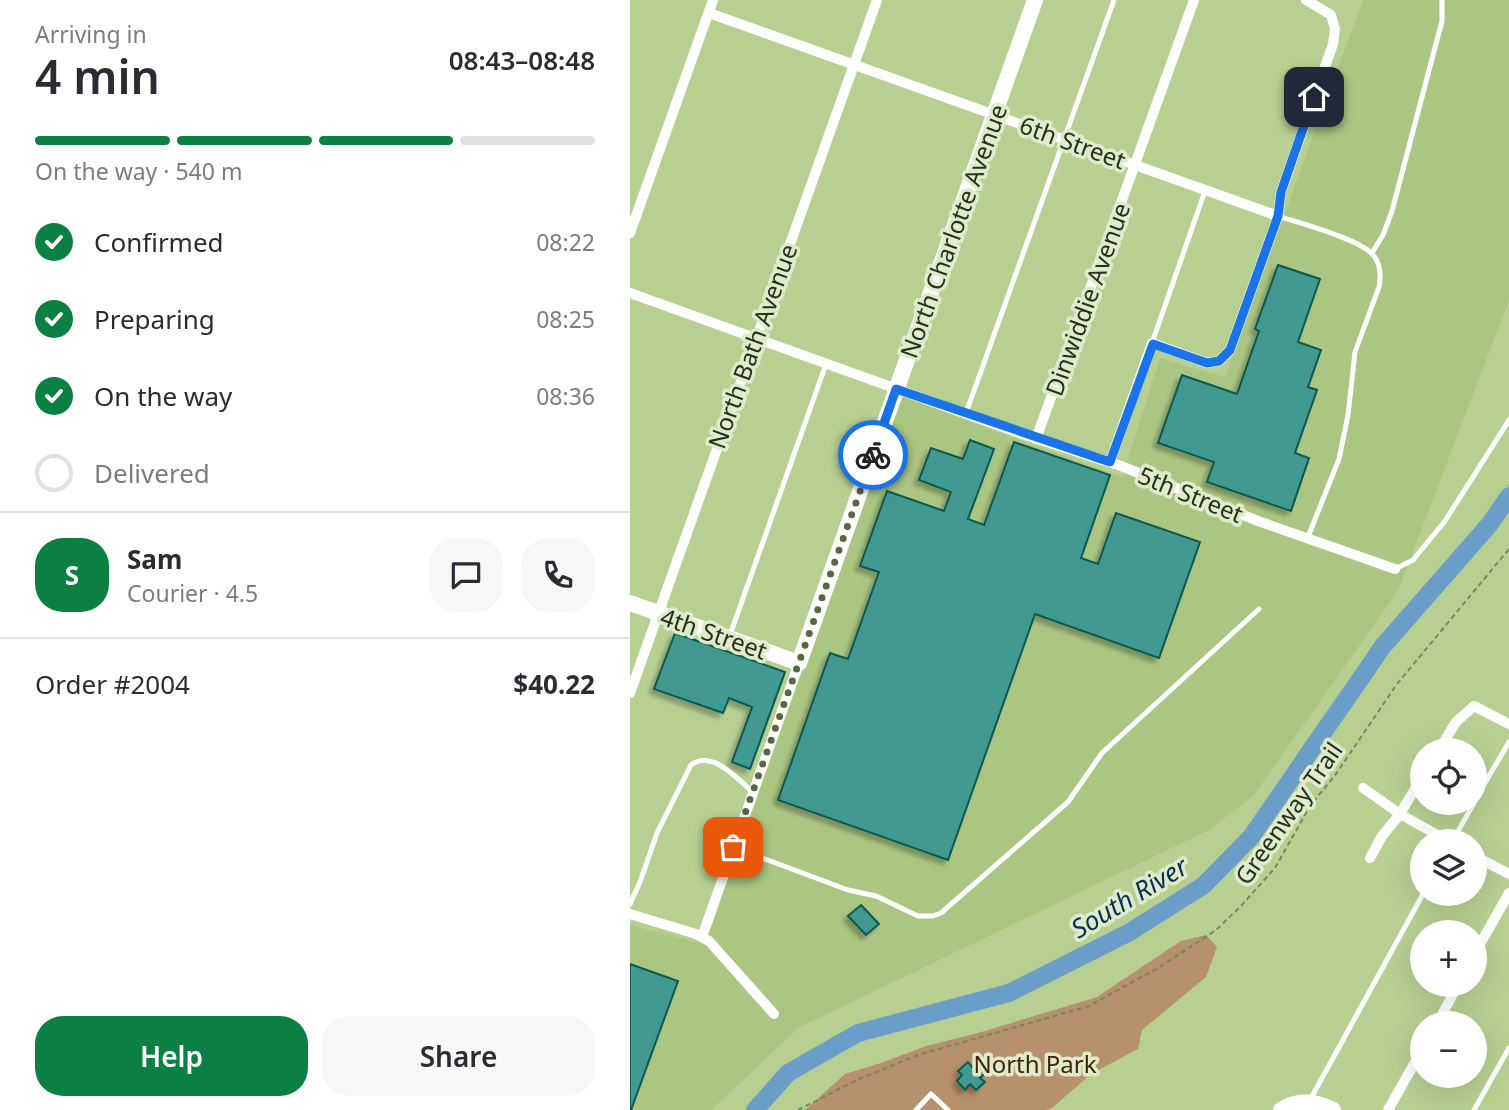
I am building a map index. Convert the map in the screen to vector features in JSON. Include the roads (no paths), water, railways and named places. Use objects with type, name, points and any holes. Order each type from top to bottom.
[{"type":"street","points":[[630,233],[713,0]]},
{"type":"street","name":"North Bath Avenue","points":[[630,693],[877,0]]},
{"type":"street","name":"North Charlotte Avenue","points":[[702,937],[1035,0]]},
{"type":"street","name":"Dinwiddie Avenue","points":[[1036,439],[1194,0]]},
{"type":"street","points":[[1110,462],[1153,344],[1207,363],[1214,363],[1230,350],[1278,216],[1281,192],[1333,44],[1335,29],[1331,15],[1306,0]]},
{"type":"street","name":"6th Street","points":[[709,13],[1278,216]]},
{"type":"street","name":"5th Street","points":[[630,293],[1036,439],[1110,462],[1258,521],[1395,569]]},
{"type":"street","name":"4th Street","points":[[630,603],[799,663]]},
{"type":"street","points":[[1446,738],[1456,722],[1474,706],[1509,724]]},
{"type":"street","points":[[1363,788],[1428,829]]},
{"type":"street","points":[[1370,858],[1382,836],[1401,814],[1410,798]]},
{"type":"street","points":[[1487,862],[1509,874]]},
{"type":"street","points":[[1487,932],[1509,893]]},
{"type":"street","points":[[630,914],[702,937],[723,955],[774,1014]]},
{"type":"street","points":[[1388,1110],[1410,1071]]},
{"type":"street","points":[[1281,1110],[1293,1104],[1333,1110]]},
{"type":"lane","points":[[966,413],[1114,0]]},
{"type":"lane","points":[[1372,253],[1383,235],[1392,211],[1439,32],[1442,0]]},
{"type":"lane","points":[[1153,344],[1205,189]]},
{"type":"lane","points":[[1278,216],[1360,244],[1372,253],[1379,265],[1379,287],[1355,352],[1348,415],[1339,459],[1307,537]]},
{"type":"lane","points":[[729,638],[826,364]]},
{"type":"lane","points":[[1395,569],[1412,559],[1445,521],[1509,420]]},
{"type":"lane","points":[[733,847],[848,890],[884,899],[918,916],[941,913],[1068,802],[1101,753],[1259,609]]},
{"type":"lane","points":[[1487,780],[1509,742]]},
{"type":"lane","points":[[630,904],[657,833],[691,765],[697,761],[710,760],[753,792]]},
{"type":"lane","points":[[1306,1106],[1416,906]]},
{"type":"lane","points":[[1474,1110],[1509,1048]]},
{"type":"lane","points":[[916,1110],[932,1094],[948,1110]]},
{"type":"waterway","name":"South River","points":[[755,1110],[788,1073],[858,1033],[1009,993],[1130,932],[1204,885],[1251,837],[1383,646],[1489,525],[1509,496]]},
{"type":"park label","name":"North Park","points":[[1035,1063]]}]
